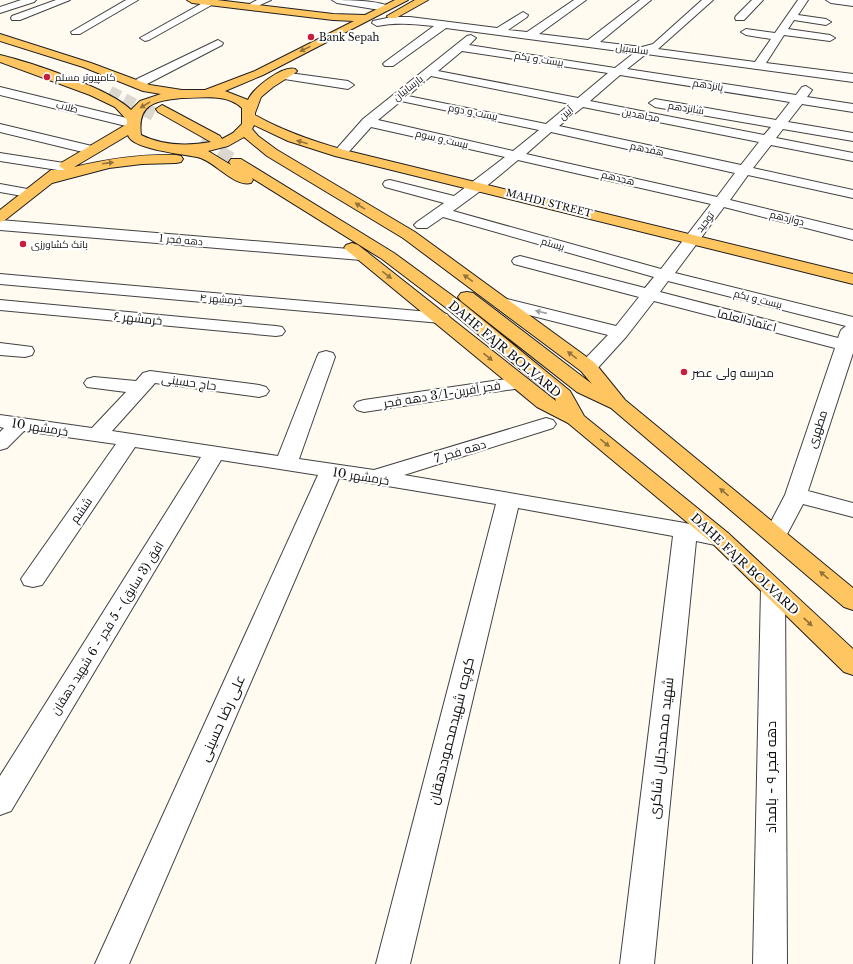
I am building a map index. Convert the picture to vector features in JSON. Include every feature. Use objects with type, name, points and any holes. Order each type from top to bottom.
[{"type":"main road","points":[[192,0],[333,17],[367,18]]},
{"type":"main road","points":[[208,94],[245,79],[386,8],[423,0]]},
{"type":"main road","points":[[313,58],[377,23],[403,5]]},
{"type":"main road","points":[[333,17],[352,26]]},
{"type":"main road","points":[[0,37],[87,64],[122,84]]},
{"type":"main road","points":[[0,44],[122,84],[182,84],[245,79]]},
{"type":"main road","points":[[0,50],[56,68],[107,94],[119,104],[134,123]]},
{"type":"main road","points":[[0,58],[107,94],[124,96],[136,92],[139,89],[140,84]]},
{"type":"main road","points":[[175,148],[190,148],[218,144],[231,140],[248,120],[256,95],[269,84],[301,66]]},
{"type":"main road","points":[[245,79],[243,82],[253,86],[269,84]]},
{"type":"main road","points":[[140,84],[182,94]]},
{"type":"main road","points":[[147,144],[135,137],[135,113],[143,105],[161,98],[182,94],[224,94],[241,100],[248,107],[248,120],[253,139],[272,153],[409,235],[588,367],[618,404]]},
{"type":"main road","points":[[200,141],[176,127],[158,111],[190,124],[215,139]]},
{"type":"main road","name":"MAHDI STREET","points":[[248,120],[294,140],[853,279]]},
{"type":"main road","points":[[0,217],[44,181],[134,123]]},
{"type":"main road","points":[[64,168],[94,154],[120,146],[147,144],[175,148],[234,161],[361,255],[441,318],[544,403],[575,419]]},
{"type":"main road","points":[[234,161],[231,152],[245,150],[272,153]]},
{"type":"main road","points":[[303,171],[300,164],[307,158],[322,153],[340,152]]},
{"type":"main road","points":[[44,181],[100,164],[132,160],[162,158],[234,161]]},
{"type":"main road","name":"DAHE FAJR BOLVARD","points":[[234,161],[411,254],[584,388],[618,404],[853,601]]},
{"type":"main road","name":"DAHE FAJR BOLVARD","points":[[234,161],[388,256],[455,306],[563,395],[575,419],[720,538],[853,665]]},
{"type":"street","points":[[0,10],[31,0]]},
{"type":"street","points":[[16,18],[65,0]]},
{"type":"street","points":[[76,32],[133,0]]},
{"type":"street","points":[[251,6],[266,0]]},
{"type":"street","points":[[337,0],[386,8]]},
{"type":"street","points":[[530,36],[581,0]]},
{"type":"street","points":[[590,44],[646,0]]},
{"type":"street","name":"آیین","points":[[422,225],[478,186],[644,50],[657,46],[708,0]]},
{"type":"street","points":[[740,18],[758,0]]},
{"type":"street","points":[[759,65],[793,17],[803,0]]},
{"type":"street","points":[[831,0],[853,3]]},
{"type":"street","points":[[145,38],[212,2]]},
{"type":"street","points":[[403,5],[402,13],[410,20]]},
{"type":"street","points":[[498,32],[523,15]]},
{"type":"street","points":[[793,17],[826,22]]},
{"type":"street","points":[[78,18],[98,21]]},
{"type":"street","name":"سلسبیل","points":[[377,23],[396,19],[410,20],[853,78]]},
{"type":"street","points":[[389,64],[444,24]]},
{"type":"street","name":"پارساییان","points":[[340,152],[368,122],[481,29]]},
{"type":"street","points":[[746,32],[830,38]]},
{"type":"street","points":[[140,84],[218,42]]},
{"type":"street","name":"بیست و یکم","points":[[460,47],[618,71]]},
{"type":"street","points":[[767,52],[783,54]]},
{"type":"street","name":"پانزدهم","points":[[618,71],[853,108]]},
{"type":"street","name":"مجاهدین","points":[[428,72],[853,157]]},
{"type":"street","name":"توحید","points":[[588,367],[620,333],[819,73]]},
{"type":"street","points":[[282,76],[348,85]]},
{"type":"street","name":"طلاب","points":[[0,91],[134,123]]},
{"type":"street","points":[[591,93],[615,97]]},
{"type":"street","name":"بیست و دوم","points":[[397,97],[549,128]]},
{"type":"street","name":"شانزدهم","points":[[646,102],[853,137]]},
{"type":"street","name":"بیست و سوم","points":[[368,122],[516,155]]},
{"type":"street","points":[[0,128],[91,150]]},
{"type":"street","name":"هفدهم","points":[[549,128],[853,194]]},
{"type":"street","name":"هجدهم","points":[[516,155],[720,202]]},
{"type":"street","points":[[0,157],[64,168]]},
{"type":"street","points":[[390,184],[456,201]]},
{"type":"street","points":[[0,188],[28,193]]},
{"type":"street","name":"دوازدهم","points":[[720,202],[853,235]]},
{"type":"street","name":"بیستم","points":[[441,212],[664,275]]},
{"type":"street","name":"دهه فجر 1","points":[[0,225],[361,255]]},
{"type":"street","name":"اعتمادالعلما","points":[[520,261],[849,346]]},
{"type":"street","name":"بیست و یکم","points":[[664,275],[853,321]]},
{"type":"street","name":"خرمشهر ۴","points":[[0,279],[441,318]]},
{"type":"street","points":[[503,304],[620,333]]},
{"type":"street","name":"خرمشهر ۶","points":[[0,305],[276,331]]},
{"type":"street","name":"مطهری","points":[[776,536],[796,495],[844,375],[853,321]]},
{"type":"street","points":[[0,349],[25,351]]},
{"type":"street","points":[[286,464],[326,357]]},
{"type":"street","name":"حاج حسینی","points":[[97,436],[150,377],[259,391]]},
{"type":"street","name":"فجر آفرین-3/1 دهه فجر","points":[[364,406],[520,382]]},
{"type":"street","points":[[94,383],[141,387]]},
{"type":"street","points":[[0,444],[9,422]]},
{"type":"street","name":"خرمشهر 10","points":[[9,422],[509,498],[655,524],[720,538]]},
{"type":"street","name":"دهه فجر 7","points":[[373,478],[546,424]]},
{"type":"street","name":"ششم","points":[[33,579],[129,441]]},
{"type":"street","name":"افق (3 سابق) - 5 فجر - 6 شهید دهقان","points":[[0,802],[214,454]]},
{"type":"street","name":"علی رضا حسینی","points":[[112,964],[331,471]]},
{"type":"street","points":[[796,495],[853,510]]},
{"type":"street","name":"کوچه شهیدمحموددهقان","points":[[393,964],[509,498]]},
{"type":"street","name":"شهید محمدجلال شاکری","points":[[637,964],[685,531]]},
{"type":"street","name":"دهه فجر ۹ - بامداد","points":[[770,964],[773,589]]},
{"type":"tunnel","points":[[110,91],[148,111]]},
{"type":"tunnel","points":[[148,111],[154,114]]},
{"type":"tunnel","points":[[201,141],[236,162]]},
{"type":"place","name":"Bank Sepah","points":[[311,37]]},
{"type":"place","name":"کامپیوتر مسلم","points":[[47,77]]},
{"type":"place","name":"بانک کشاورزی","points":[[23,244]]},
{"type":"place","name":"مدرسه ولی عصر","points":[[684,372]]}]
